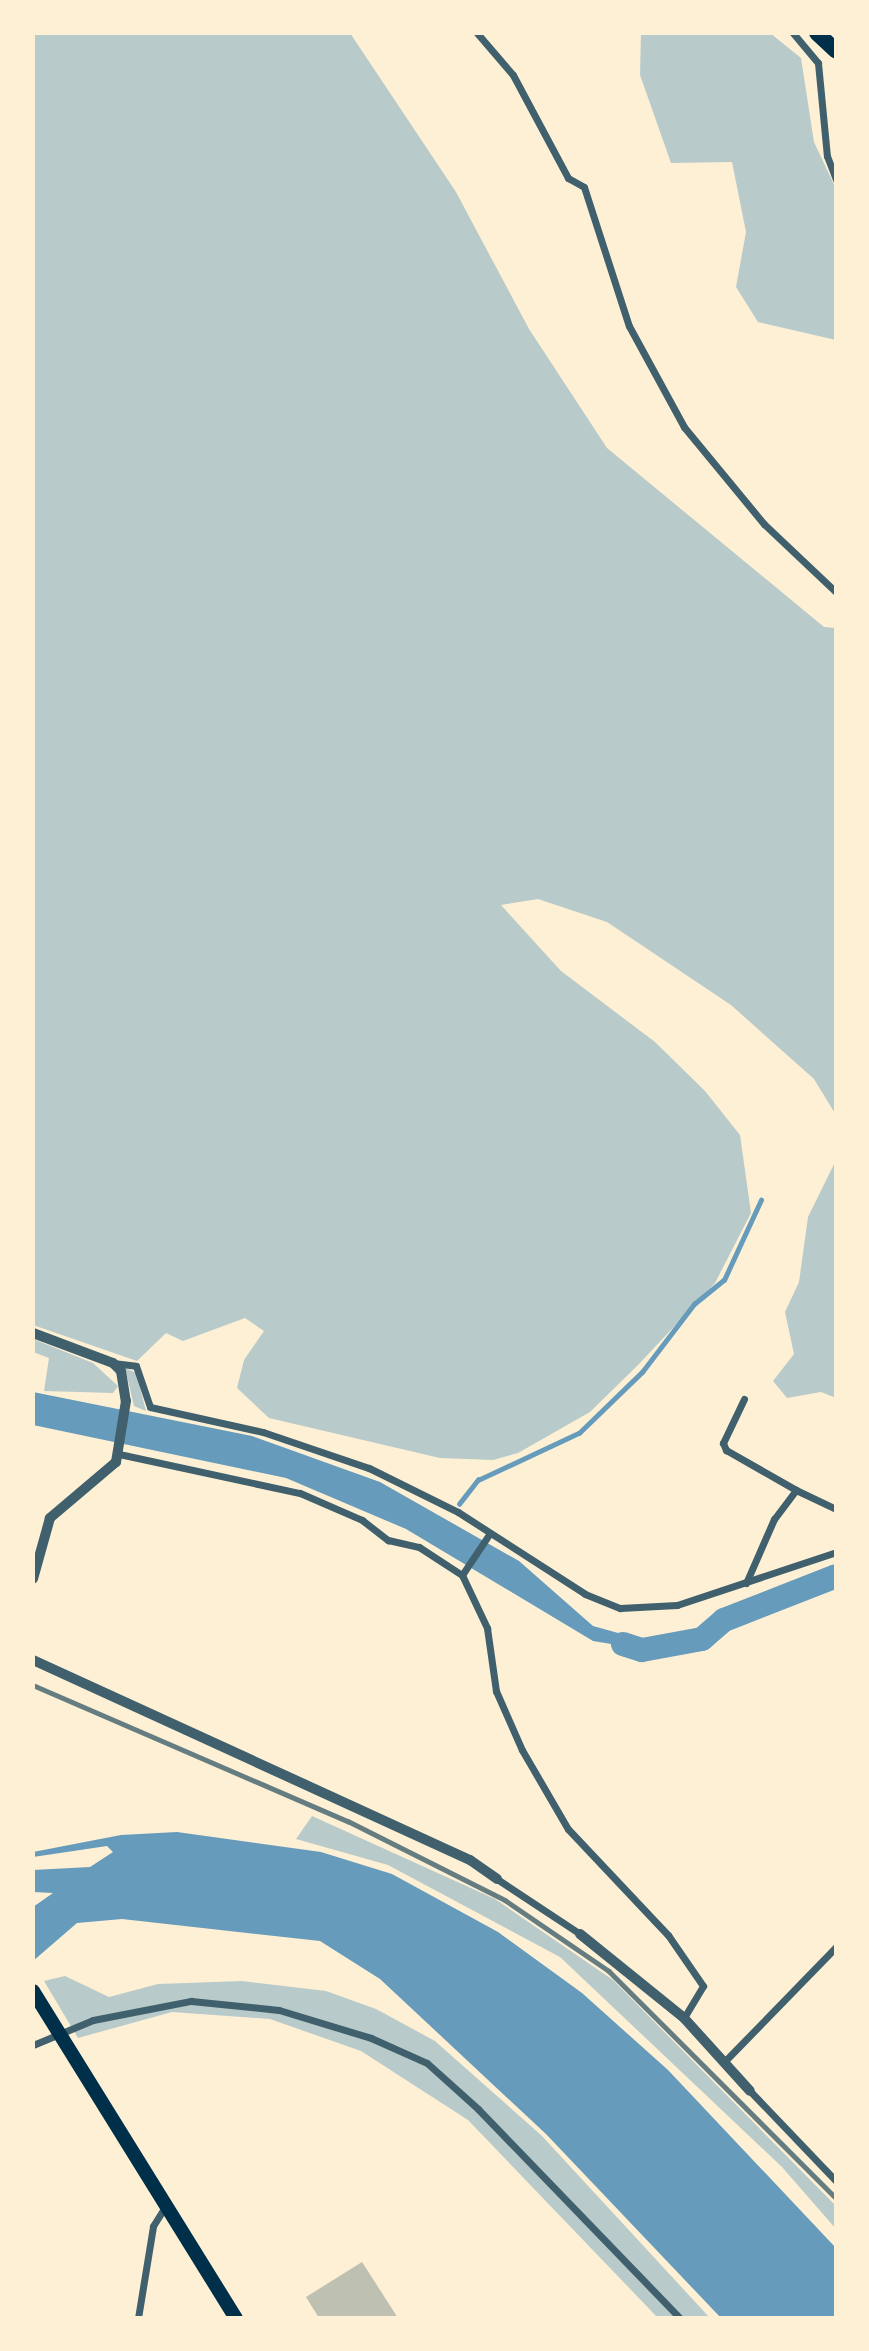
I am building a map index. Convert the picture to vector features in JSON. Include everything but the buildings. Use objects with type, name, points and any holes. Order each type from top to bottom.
[{"type":"highway","points":[[817,33],[836,51]]},
{"type":"highway","points":[[33,1991],[236,2318]]},
{"type":"street","points":[[477,33],[513,75],[568,178],[584,187],[629,326],[684,427],[764,524],[836,592]]},
{"type":"street","points":[[793,33],[818,63],[827,156],[836,180]]},
{"type":"street","points":[[33,1333],[113,1363],[136,1366],[150,1407],[263,1432],[369,1468],[490,1533],[585,1594],[620,1608],[677,1605],[836,1552]]},
{"type":"street","points":[[33,1580],[51,1518],[61,1503],[102,1478],[119,1452],[126,1401],[121,1371],[113,1363]]},
{"type":"street","points":[[744,1399],[723,1443],[726,1450],[796,1490],[836,1509]]},
{"type":"street","points":[[119,1452],[300,1493],[362,1520],[388,1539],[419,1547],[462,1575],[487,1628],[496,1691],[522,1749],[568,1829],[668,1935],[703,1986],[684,2018]]},
{"type":"street","points":[[746,1583],[774,1519],[796,1490]]},
{"type":"street","points":[[462,1575],[490,1533]]},
{"type":"street","points":[[33,1660],[470,1860],[580,1934],[684,2018],[836,2181]]},
{"type":"street","points":[[724,2061],[836,1947]]},
{"type":"street","points":[[33,2045],[56,2027],[191,2001],[251,2006],[320,2021],[427,2063],[680,2318]]},
{"type":"street","points":[[138,2318],[153,2226],[167,2204]]},
{"type":"shaded area","points":[[33,33],[350,33],[456,192],[529,329],[607,448],[824,627],[836,628],[836,1115],[814,1079],[731,1005],[607,922],[538,899],[501,905],[561,971],[655,1042],[705,1091],[740,1135],[751,1213],[715,1283],[638,1365],[590,1412],[518,1453],[493,1460],[440,1458],[269,1418],[237,1388],[244,1360],[264,1331],[245,1318],[183,1341],[166,1333],[137,1361],[33,1325]]},
{"type":"shaded area","points":[[641,33],[770,33],[801,58],[814,142],[836,189],[836,340],[758,322],[736,287],[746,232],[732,162],[671,163],[640,75]]},
{"type":"shaded area","points":[[836,1160],[836,1398],[821,1392],[787,1398],[773,1381],[794,1354],[785,1312],[799,1282],[808,1217]]},
{"type":"shaded area","points":[[33,1339],[93,1363],[118,1386],[113,1393],[44,1391],[49,1358],[33,1352]]},
{"type":"shaded area","points":[[125,1368],[136,1373],[146,1411],[134,1406]]},
{"type":"shaded area","points":[[312,1816],[495,1899],[613,1980],[836,2206],[836,2229],[782,2167],[560,1957],[388,1865],[296,1839]]},
{"type":"shaded area","points":[[65,1976],[109,1997],[158,1984],[242,1981],[326,1991],[376,2009],[435,2041],[542,2136],[710,2318],[658,2318],[468,2120],[361,2051],[270,2019],[172,2012],[78,2038],[44,1981]]},
{"type":"water","points":[[33,1392],[252,1436],[380,1482],[519,1561],[593,1626],[654,1643],[654,1651],[593,1641],[406,1529],[286,1478],[33,1425]]},
{"type":"water","points":[[177,1832],[321,1852],[392,1874],[498,1932],[582,1993],[668,2070],[836,2248],[836,2318],[721,2318],[546,2134],[380,1979],[320,1941],[122,1919],[77,1923],[33,1961],[33,1907],[53,1893],[33,1892],[33,1870],[90,1867],[113,1852],[107,1846],[33,1857],[33,1852],[121,1835]]},
{"type":"waterway","points":[[459,1504],[478,1480],[579,1433],[642,1372],[694,1304],[724,1280],[761,1200]]},
{"type":"waterway","points":[[623,1644],[642,1650],[702,1639],[724,1620],[836,1576]]},
{"type":"railway","points":[[33,1685],[348,1821],[505,1900],[609,1971],[836,2198]]}]
